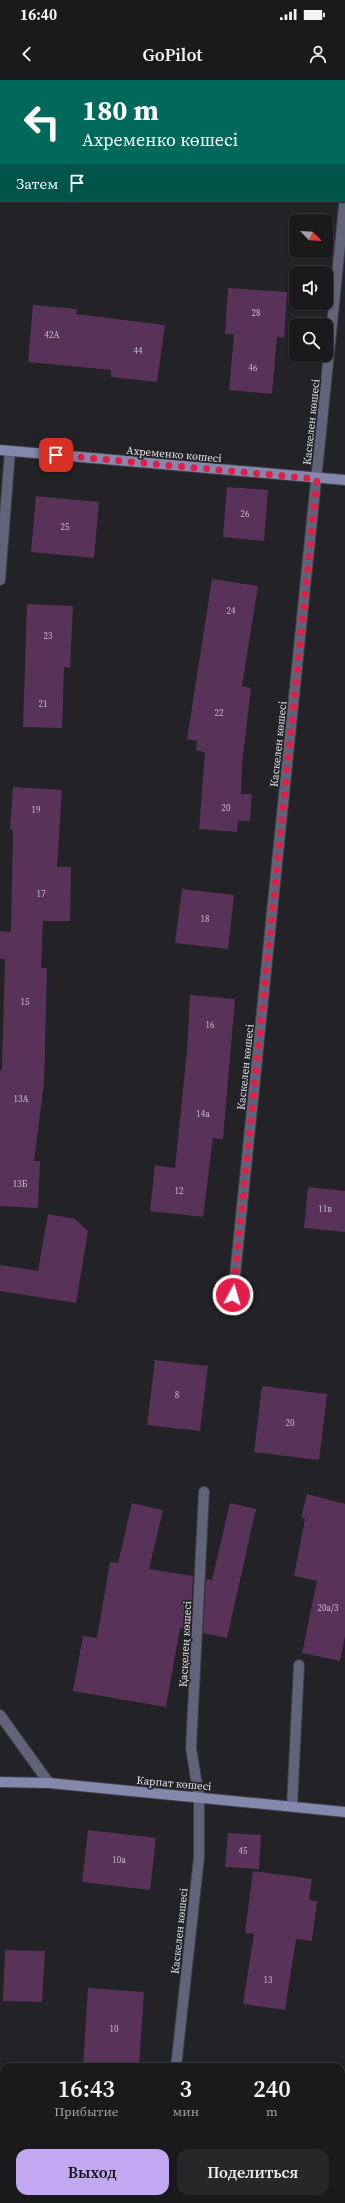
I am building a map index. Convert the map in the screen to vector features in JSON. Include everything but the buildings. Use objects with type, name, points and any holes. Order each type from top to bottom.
[{"type":"street","name":"Каскелен көшесі","points":[[233,1295],[344,202]]},
{"type":"street","name":"Ахременко көшесі","points":[[5,451],[317,479],[345,480]]},
{"type":"street","points":[[0,580],[5,451]]},
{"type":"street","name":"Қасқелең көшесі","points":[[199,1797],[191,1748],[204,1492]]},
{"type":"street","points":[[292,1806],[299,1665]]},
{"type":"street","points":[[0,1715],[49,1783]]},
{"type":"street","name":"Карпат көшесі","points":[[0,1782],[49,1783],[345,1812]]},
{"type":"street","name":"Каскелен көшесі","points":[[176,2063],[199,1857],[199,1797]]},
{"type":"route","points":[[56,455],[317,479],[233,1295]]}]
